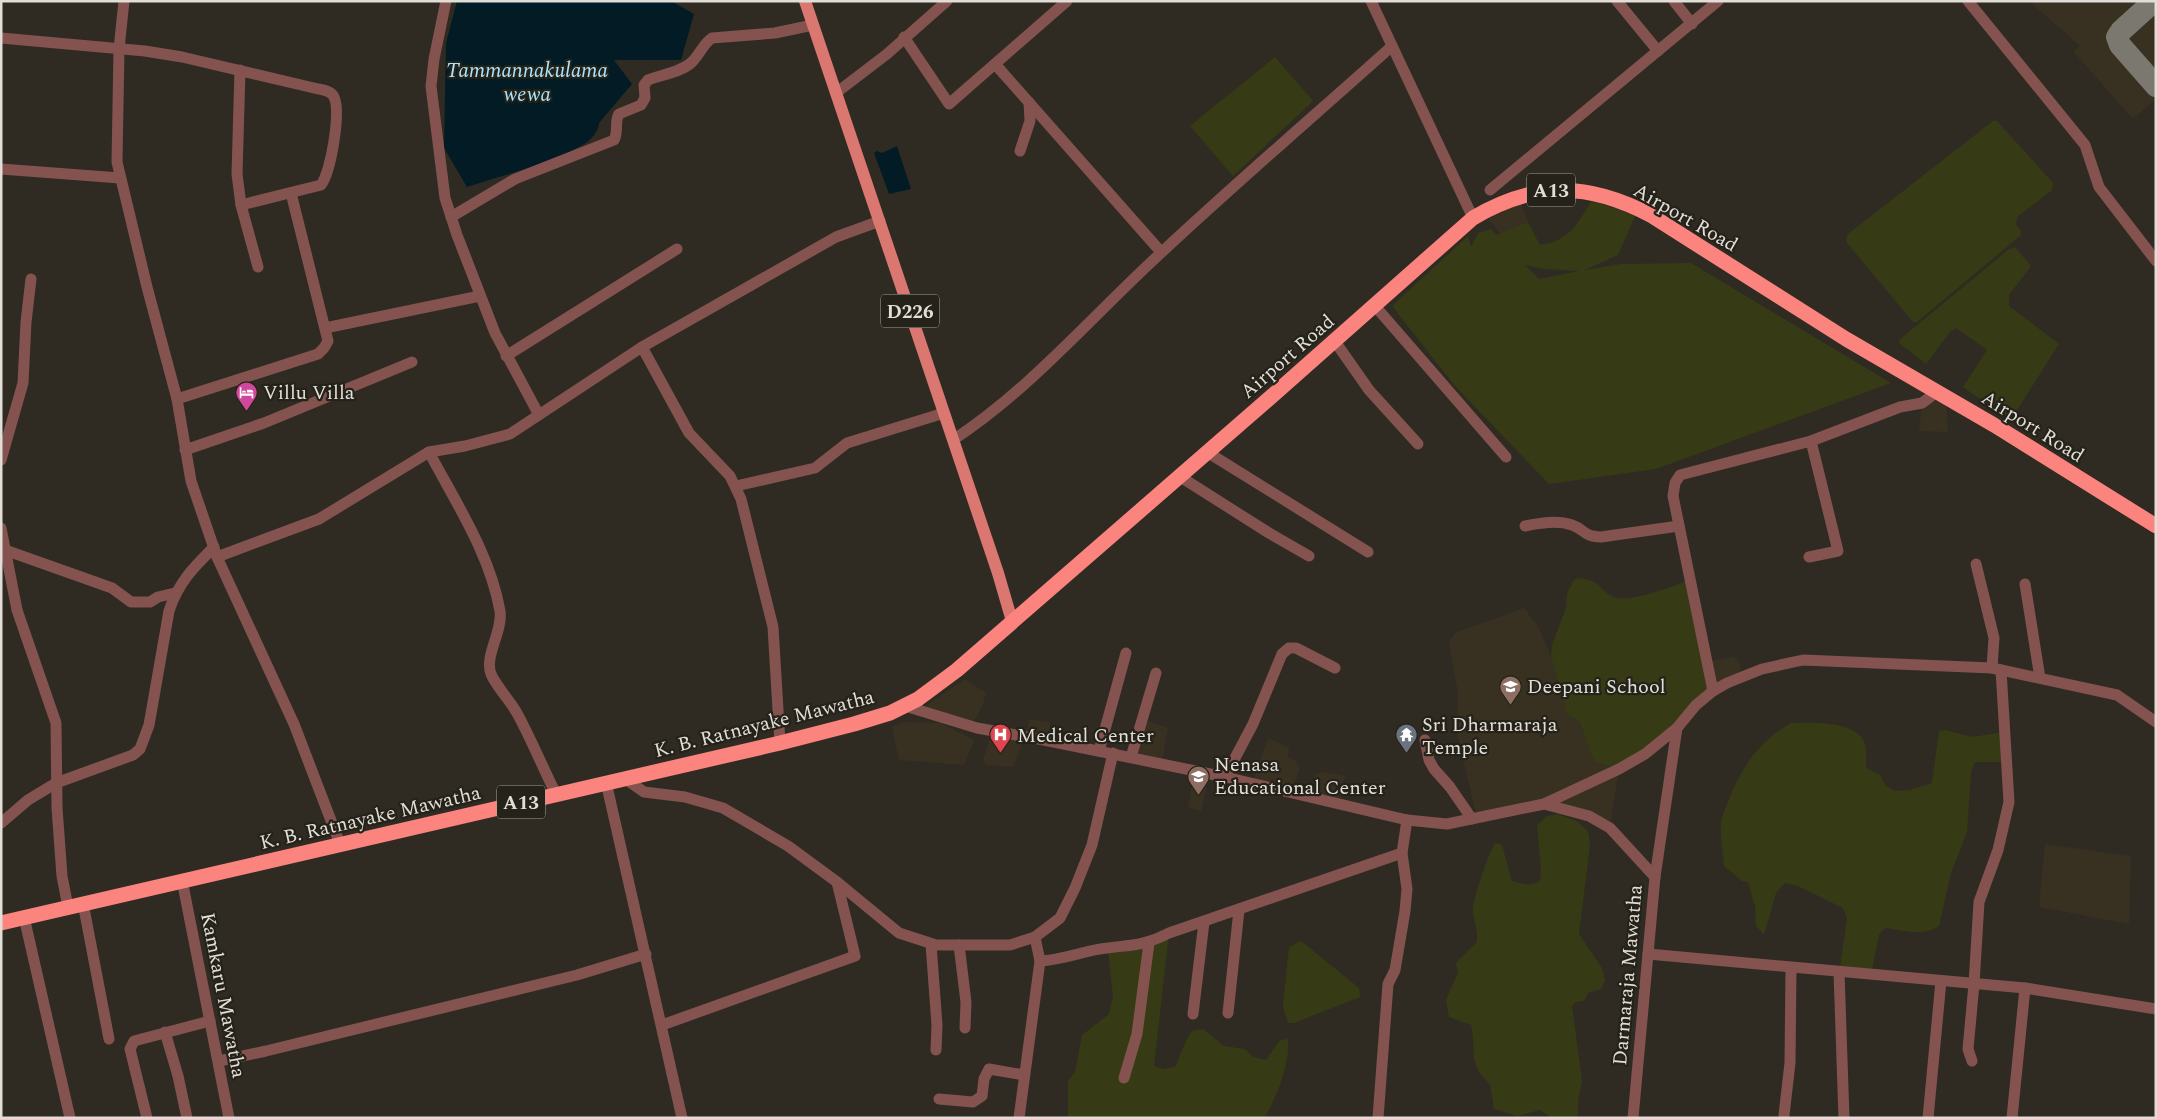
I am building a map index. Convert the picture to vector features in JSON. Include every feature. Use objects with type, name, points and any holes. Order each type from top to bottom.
[{"type":"highway","name":"Airport Road","points":[[1012,621],[1375,306],[1473,218],[1518,196],[1549,190],[1579,190],[1618,200],[1652,216],[1846,338],[2156,526]]},
{"type":"highway","name":"K. B. Ratnayake Mawatha","points":[[1,923],[182,880],[263,864],[340,844],[780,743],[854,724],[905,706],[918,699],[944,681],[1012,621]]},
{"type":"main road","name":"D226","points":[[805,1],[954,440],[1006,596],[1012,621]]},
{"type":"street","points":[[124,1],[119,49],[117,162],[147,287],[177,398],[191,480],[215,552],[294,724],[340,844]]},
{"type":"street","points":[[446,1],[434,59],[431,86],[445,198],[480,296],[506,356],[539,416]]},
{"type":"street","points":[[836,93],[887,54],[947,1]]},
{"type":"street","points":[[904,37],[949,104],[1067,1]]},
{"type":"street","points":[[1371,1],[1473,218]]},
{"type":"street","points":[[1617,1],[1658,51]]},
{"type":"street","points":[[1674,1],[1692,24]]},
{"type":"street","points":[[1490,190],[1718,1]]},
{"type":"street","points":[[1968,1],[2085,145],[2099,187],[2156,261]]},
{"type":"street","points":[[451,217],[516,179],[614,140],[617,135],[616,119],[619,114],[641,105],[645,98],[644,85],[648,80],[688,65],[694,60],[705,43],[712,38],[775,33],[813,25]]},
{"type":"street","points":[[1,38],[182,57],[329,92],[334,96],[336,106],[335,120],[326,178],[321,184],[242,205]]},
{"type":"street","points":[[954,440],[997,408],[1044,367],[1161,252],[1391,47]]},
{"type":"street","points":[[995,64],[1161,252]]},
{"type":"street","points":[[240,70],[237,174],[242,205],[258,267]]},
{"type":"street","points":[[1020,151],[1030,121],[1029,102]]},
{"type":"street","points":[[1,169],[120,178]]},
{"type":"street","points":[[177,398],[318,354],[328,341],[291,193]]},
{"type":"street","points":[[1,823],[28,800],[56,783],[133,755],[140,750],[149,725],[169,611],[175,593],[190,572],[215,552],[319,519],[429,452],[487,442],[510,434],[642,347],[836,237],[880,221]]},
{"type":"street","points":[[506,356],[677,249]]},
{"type":"street","points":[[1,460],[23,382],[25,330],[31,278]]},
{"type":"street","points":[[325,328],[480,296]]},
{"type":"street","points":[[1375,306],[1506,457]]},
{"type":"street","points":[[1334,340],[1369,390],[1418,444]]},
{"type":"street","points":[[642,347],[689,433],[730,476],[744,508],[773,627],[780,743]]},
{"type":"street","points":[[186,450],[264,423],[412,362]]},
{"type":"street","points":[[1713,691],[1673,496],[1675,483],[1680,475],[1811,441],[1900,407],[1922,403],[1937,392]]},
{"type":"street","points":[[736,486],[815,468],[848,443],[944,413]]},
{"type":"street","points":[[1809,557],[1838,551],[1811,441]]},
{"type":"street","points":[[429,452],[475,539],[494,584],[500,624],[490,666],[491,675],[518,714],[556,794]]},
{"type":"street","points":[[1207,452],[1368,552]]},
{"type":"street","points":[[1179,476],[1309,556]]},
{"type":"street","points":[[1525,526],[1543,523],[1565,524],[1575,526],[1589,536],[1601,537],[1679,526]]},
{"type":"street","points":[[1,528],[17,610],[56,723],[56,783],[62,876],[76,905],[109,1039]]},
{"type":"street","points":[[3,546],[112,588],[131,602],[150,602],[158,597],[175,593]]},
{"type":"street","points":[[1972,1061],[1968,1048],[1974,984],[1978,902],[1998,850],[2009,802],[1994,638],[1976,564]]},
{"type":"street","points":[[2025,584],[2040,678]]},
{"type":"street","points":[[1225,777],[1253,724],[1282,654],[1289,648],[1296,648],[1334,668]]},
{"type":"street","points":[[1099,751],[1126,654]]},
{"type":"street","points":[[1544,804],[1636,759],[1677,728],[1696,705],[1713,691],[1743,676],[1803,660],[1997,669],[2117,695],[2156,722]]},
{"type":"street","points":[[1131,757],[1156,673]]},
{"type":"street","name":"Darmaraja Mawatha","points":[[905,706],[978,728],[1225,777],[1406,820],[1447,824],[1544,804],[1589,816],[1610,828],[1623,840],[1655,877],[1633,1118]]},
{"type":"street","points":[[1655,877],[1677,728]]},
{"type":"street","points":[[1425,740],[1429,760],[1434,769],[1450,787],[1472,819]]},
{"type":"street","points":[[624,778],[644,792],[685,797],[723,808],[788,846],[837,882],[899,933],[930,944],[1010,945],[1035,937],[1060,918],[1075,888],[1092,845],[1113,754]]},
{"type":"street","points":[[606,782],[682,1118]]},
{"type":"street","points":[[1378,1118],[1388,984],[1395,970],[1407,889],[1402,852],[1406,820]]},
{"type":"street","points":[[1040,961],[1056,960],[1091,951],[1149,942],[1169,933],[1402,852]]},
{"type":"street","name":"Kamkaru Mawatha","points":[[182,880],[229,1118]]},
{"type":"street","points":[[662,1025],[855,956],[837,882]]},
{"type":"street","points":[[1228,1013],[1239,910]]},
{"type":"street","points":[[24,917],[70,1118]]},
{"type":"street","points":[[1192,1014],[1204,922]]},
{"type":"street","points":[[1019,1118],[1040,961],[1035,937]]},
{"type":"street","points":[[1124,1078],[1137,1034],[1149,942]]},
{"type":"street","points":[[930,944],[936,1005],[936,1050]]},
{"type":"street","points":[[959,945],[966,1002],[965,1028]]},
{"type":"street","points":[[219,1061],[577,975],[646,954]]},
{"type":"street","points":[[1648,954],[2025,988],[2156,1009]]},
{"type":"street","points":[[1784,1115],[1790,1063],[1791,968]]},
{"type":"street","points":[[1839,972],[1844,1118]]},
{"type":"street","points":[[1928,1118],[1941,981]]},
{"type":"street","points":[[2012,1118],[2025,988]]},
{"type":"street","points":[[147,1118],[130,1048],[134,1040],[210,1021]]},
{"type":"street","points":[[165,1032],[178,1076],[187,1118]]},
{"type":"street","points":[[939,1099],[973,1102],[982,1096],[984,1079],[989,1069],[1024,1075]]},
{"type":"shaded area","points":[[2029,1],[2145,1],[2156,14],[2156,99],[2133,119],[2073,51],[2080,46]]},
{"type":"shaded area","points":[[1520,202],[1528,222],[1501,234],[1488,219]]},
{"type":"shaded area","points":[[1946,401],[1948,432],[1919,431],[1922,403]]},
{"type":"shaded area","name":"Deepani School","points":[[1524,608],[1539,628],[1551,657],[1568,716],[1577,719],[1580,723],[1594,761],[1619,769],[1610,828],[1544,804],[1477,819],[1457,732],[1458,693],[1449,642],[1455,633]]},
{"type":"shaded area","points":[[1733,657],[1739,662],[1743,676],[1713,691],[1708,662]]},
{"type":"shaded area","points":[[965,679],[986,693],[974,722],[923,708]]},
{"type":"shaded area","name":"Medical Center","points":[[1030,719],[1050,722],[1050,730],[1044,740],[1025,737],[1013,767],[986,765],[983,760],[992,731],[1025,736]]},
{"type":"shaded area","points":[[1146,720],[1168,728],[1162,764],[1131,757]]},
{"type":"shaded area","points":[[904,722],[940,723],[974,740],[964,765],[899,760],[892,727]]},
{"type":"shaded area","points":[[1268,738],[1289,748],[1288,757],[1297,762],[1300,768],[1291,792],[1252,783]]},
{"type":"shaded area","points":[[1321,772],[1345,776],[1339,804],[1311,797],[1315,775]]},
{"type":"shaded area","name":"Nenasa Educational Center","points":[[1194,773],[1209,777],[1201,811],[1188,808]]},
{"type":"shaded area","points":[[2045,844],[2131,856],[2129,924],[2039,907]]},
{"type":"green space","points":[[1275,57],[1313,101],[1233,176],[1190,126]]},
{"type":"green space","points":[[1993,121],[1997,121],[2053,183],[2052,190],[2017,217],[2016,225],[2021,231],[2020,236],[1917,322],[1913,322],[1847,243],[1848,234]]},
{"type":"green space","points":[[1592,200],[1635,216],[1618,255],[1585,270],[1621,264],[1691,263],[1891,383],[1656,469],[1549,484],[1455,386],[1392,306],[1468,236],[1471,247],[1478,233],[1491,229],[1496,235],[1528,222],[1540,245],[1550,243],[1559,240],[1572,230]],"holes":[[[1525,265],[1545,269],[1579,271],[1539,279]]]},
{"type":"green space","points":[[2015,247],[2031,266],[2009,295],[2009,306],[2059,344],[2012,418],[2007,418],[1963,387],[1987,350],[1956,328],[1949,333],[1926,364],[1899,343],[1899,340],[2009,249]]},
{"type":"green space","points":[[1578,578],[1597,584],[1611,596],[1618,598],[1651,594],[1691,579],[1713,691],[1619,769],[1594,761],[1580,723],[1577,719],[1568,716],[1551,657],[1552,645],[1566,608],[1567,594],[1573,581]]},
{"type":"green space","points":[[1791,723],[1831,724],[1850,729],[1858,734],[1865,744],[1866,768],[1880,775],[1885,785],[1895,791],[1910,790],[1932,783],[1939,731],[1945,730],[1972,737],[2004,732],[2006,762],[1975,762],[1971,772],[1967,832],[1951,873],[1939,926],[1920,932],[1885,928],[1879,934],[1872,970],[1840,967],[1847,918],[1843,908],[1798,886],[1785,883],[1776,893],[1764,935],[1756,926],[1755,907],[1748,882],[1742,881],[1724,866],[1721,821],[1733,790],[1752,756],[1770,738]]},
{"type":"green space","points":[[1557,814],[1576,821],[1588,831],[1590,845],[1579,934],[1602,968],[1605,980],[1601,989],[1588,993],[1584,1001],[1576,1002],[1572,1006],[1582,1080],[1578,1101],[1578,1118],[1549,1118],[1540,1110],[1517,1116],[1494,1109],[1490,1084],[1478,1070],[1475,1063],[1471,1025],[1449,1017],[1446,1000],[1458,973],[1456,963],[1477,942],[1473,906],[1481,877],[1495,843],[1502,845],[1512,881],[1526,884],[1537,883],[1540,881],[1541,868],[1537,825],[1547,816]]},
{"type":"green space","points":[[1169,933],[1154,1066],[1163,1069],[1175,1067],[1192,1031],[1203,1029],[1224,1046],[1245,1049],[1253,1057],[1266,1060],[1280,1040],[1288,1039],[1285,1070],[1265,1118],[1068,1118],[1068,1081],[1075,1072],[1082,1035],[1109,1014],[1113,997],[1108,949]]},
{"type":"green space","points":[[1301,941],[1359,988],[1360,997],[1294,1023],[1288,1023],[1283,1007],[1289,947]]},
{"type":"water","name":"Tammannakulama wewa","points":[[457,1],[671,1],[694,14],[681,60],[614,60],[632,84],[599,123],[596,132],[587,142],[556,158],[467,187],[444,148],[446,43]]},
{"type":"water","points":[[897,146],[911,189],[889,194],[874,153],[877,151],[882,153]]},
{"type":"taxiway","points":[[2154,1],[2121,31],[2117,37],[2120,45],[2156,86]]},
{"type":"place","name":"Villu Villa","points":[[247,411]]},
{"type":"place","name":"Deepani School","points":[[1511,705]]},
{"type":"place","name":"Medical Center","points":[[1001,754]]},
{"type":"place","name":"Sri Dharmaraja Temple","points":[[1406,754]]},
{"type":"place","name":"Nenasa Educational Center","points":[[1198,795]]}]
